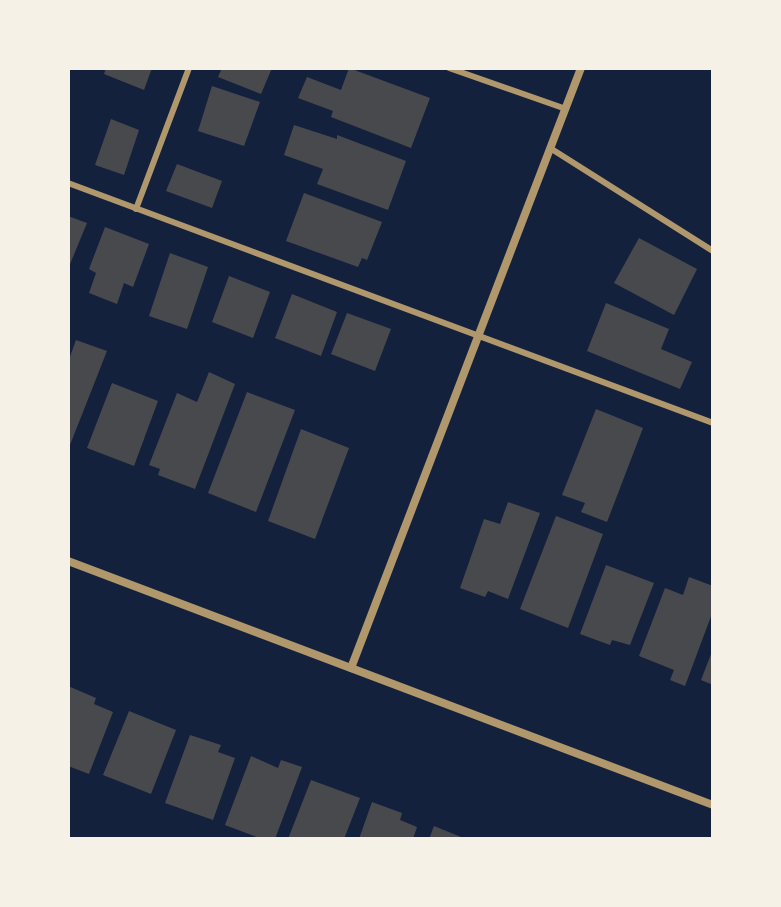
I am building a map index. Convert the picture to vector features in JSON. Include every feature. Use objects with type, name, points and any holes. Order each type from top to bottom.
[{"type":"street","points":[[351,668],[581,68]]},
{"type":"street","points":[[68,561],[713,805]]},
{"type":"lane","points":[[136,209],[189,68]]},
{"type":"lane","points":[[449,68],[566,109]]},
{"type":"lane","points":[[550,148],[713,251]]},
{"type":"lane","points":[[68,183],[713,423]]},
{"type":"building","points":[[106,68],[152,68],[144,90],[104,74]]},
{"type":"building","points":[[222,68],[272,68],[261,94],[218,77]]},
{"type":"building","points":[[349,68],[430,98],[411,148],[331,117],[333,111],[298,98],[307,77],[341,90]]},
{"type":"building","points":[[212,86],[260,102],[244,146],[198,131]]},
{"type":"building","points":[[111,119],[139,130],[124,175],[95,165]]},
{"type":"building","points":[[294,125],[337,139],[337,135],[406,161],[388,210],[317,184],[323,169],[284,155]]},
{"type":"building","points":[[177,164],[222,181],[212,208],[166,191]]},
{"type":"building","points":[[304,193],[382,222],[367,260],[362,258],[358,267],[286,241]]},
{"type":"building","points":[[68,216],[87,223],[68,269]]},
{"type":"building","points":[[105,227],[149,244],[133,287],[124,283],[117,304],[89,293],[96,273],[89,269]]},
{"type":"building","points":[[639,238],[697,269],[674,315],[614,283]]},
{"type":"building","points":[[170,253],[208,267],[187,329],[149,316]]},
{"type":"building","points":[[229,276],[270,292],[253,338],[212,322]]},
{"type":"building","points":[[292,294],[337,312],[321,356],[275,338]]},
{"type":"building","points":[[606,303],[669,329],[661,349],[692,362],[680,389],[587,351]]},
{"type":"building","points":[[347,313],[391,329],[375,371],[331,354]]},
{"type":"building","points":[[76,340],[107,351],[68,450],[68,362]]},
{"type":"building","points":[[209,372],[235,384],[195,489],[158,475],[160,469],[149,465],[177,393],[197,402]]},
{"type":"building","points":[[112,383],[158,401],[134,466],[87,448]]},
{"type":"building","points":[[247,392],[295,410],[256,512],[208,493]]},
{"type":"building","points":[[596,409],[643,428],[607,522],[581,512],[585,503],[562,495]]},
{"type":"building","points":[[301,429],[349,448],[315,539],[268,521]]},
{"type":"building","points":[[508,502],[540,513],[508,599],[488,591],[485,597],[460,588],[484,519],[500,524]]},
{"type":"building","points":[[556,516],[603,534],[568,628],[520,609]]},
{"type":"building","points":[[606,565],[654,583],[630,645],[612,640],[610,645],[580,634]]},
{"type":"building","points":[[689,577],[713,586],[713,611],[685,686],[670,680],[674,670],[639,656],[665,588],[683,595]]},
{"type":"building","points":[[713,649],[713,685],[701,680]]},
{"type":"building","points":[[68,686],[96,698],[94,704],[113,712],[89,774],[68,766]]},
{"type":"building","points":[[129,711],[176,730],[151,794],[103,775]]},
{"type":"building","points":[[190,735],[221,745],[218,752],[235,758],[213,820],[165,803]]},
{"type":"building","points":[[251,756],[278,768],[281,760],[302,767],[275,839],[262,839],[225,825]]},
{"type":"building","points":[[311,780],[360,798],[344,839],[288,839]]},
{"type":"building","points":[[372,802],[402,813],[400,820],[417,827],[413,839],[359,839]]},
{"type":"building","points":[[434,826],[466,839],[429,839]]}]
